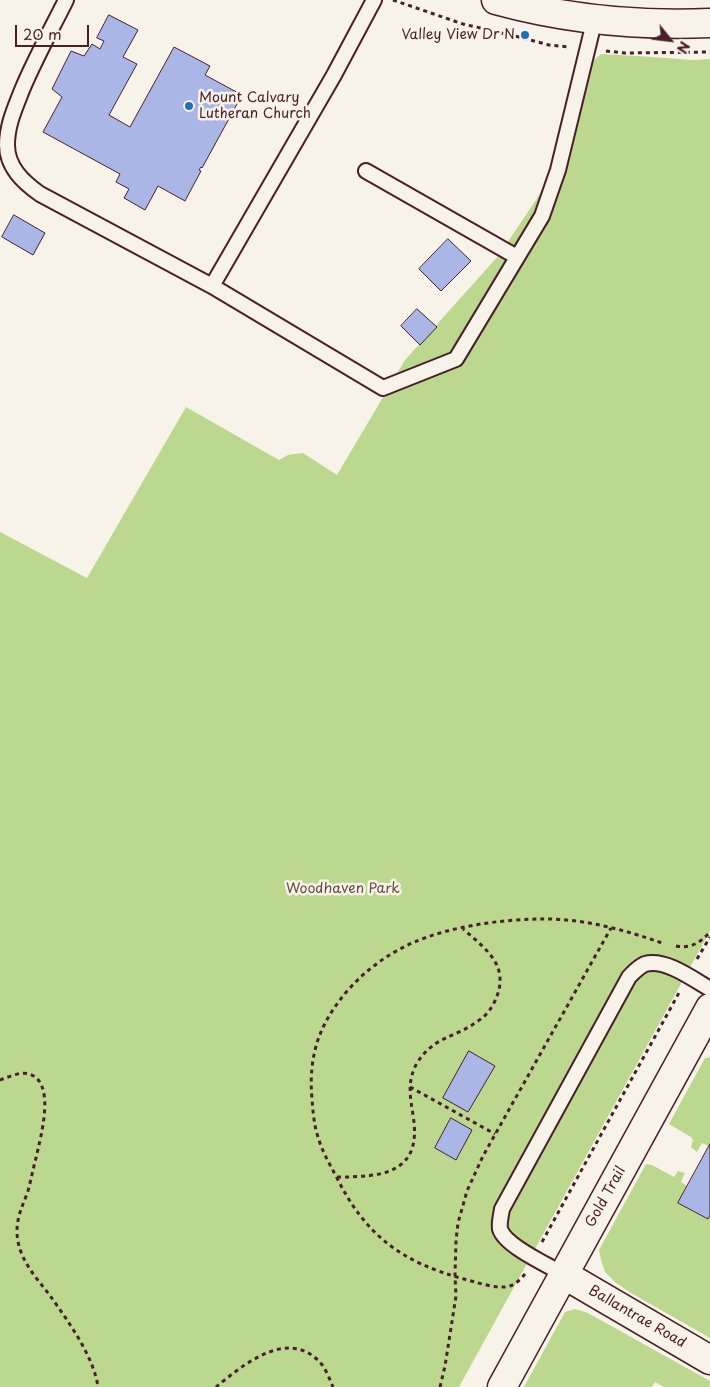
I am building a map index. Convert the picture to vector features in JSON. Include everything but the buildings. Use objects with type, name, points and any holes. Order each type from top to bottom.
[{"type":"street","points":[[496,0],[525,7],[582,11],[654,23],[710,23]]},
{"type":"street","name":"Gold Trail","points":[[502,1387],[710,1008]]},
{"type":"street","name":"Ballantrae Road","points":[[563,1274],[710,1360]]},
{"type":"lane","points":[[66,0],[10,118],[7,146],[19,177],[40,194],[212,286],[383,388],[456,360],[542,216],[558,170],[582,11]]},
{"type":"lane","points":[[212,286],[334,75],[374,0]]},
{"type":"lane","points":[[366,171],[517,257]]},
{"type":"lane","points":[[563,1274],[522,1251],[504,1236],[500,1228],[502,1209],[629,977],[645,964],[653,963],[665,965],[710,988]]},
{"type":"path","points":[[710,932],[696,944],[681,947],[668,945],[630,932],[587,923],[546,919],[502,921],[462,928],[411,944],[382,960],[357,980],[337,1003],[320,1031],[311,1064],[310,1082],[318,1139],[336,1177],[360,1215],[384,1241],[409,1259],[455,1276],[482,1283],[509,1286],[518,1282],[524,1276],[710,937]]},
{"type":"path","points":[[336,1177],[379,1175],[398,1168],[404,1162],[413,1147],[415,1136],[409,1098],[416,1065],[430,1047],[480,1020],[492,1006],[500,988],[499,970],[489,952],[462,928]]},
{"type":"path","points":[[440,1387],[456,1296],[456,1240],[465,1198],[472,1179],[495,1134],[612,928]]},
{"type":"path","points":[[0,1080],[21,1073],[28,1073],[34,1076],[43,1090],[44,1111],[40,1140],[32,1176],[17,1221],[20,1252],[33,1275],[85,1350],[98,1387]]},
{"type":"path","points":[[410,1087],[495,1134]]},
{"type":"path","points":[[216,1387],[249,1361],[262,1354],[296,1349],[310,1354],[323,1366],[333,1387]]},
{"type":"green space","name":"Woodhaven Park","points":[[601,54],[692,60],[710,59],[710,931],[459,1387],[0,1387],[0,532],[87,578],[186,407],[279,460],[288,455],[303,453],[337,475],[405,360],[499,255],[540,194],[559,154],[588,65]]},
{"type":"green space","points":[[710,1057],[710,1144],[709,1146],[702,1143],[697,1152],[691,1147],[693,1140],[691,1137],[669,1124],[705,1058]]},
{"type":"green space","points":[[646,1164],[652,1165],[674,1177],[678,1171],[685,1173],[681,1182],[687,1186],[678,1203],[707,1219],[710,1215],[710,1338],[631,1293],[616,1283],[605,1272],[599,1250]]},
{"type":"green space","points":[[575,1309],[588,1313],[710,1381],[710,1387],[664,1387],[655,1382],[652,1387],[524,1387],[565,1312]]},
{"type":"place","name":"Valley View Dr N","points":[[525,35]]},
{"type":"place","name":"Mount Calvary Lutheran Church","points":[[189,106]]}]
